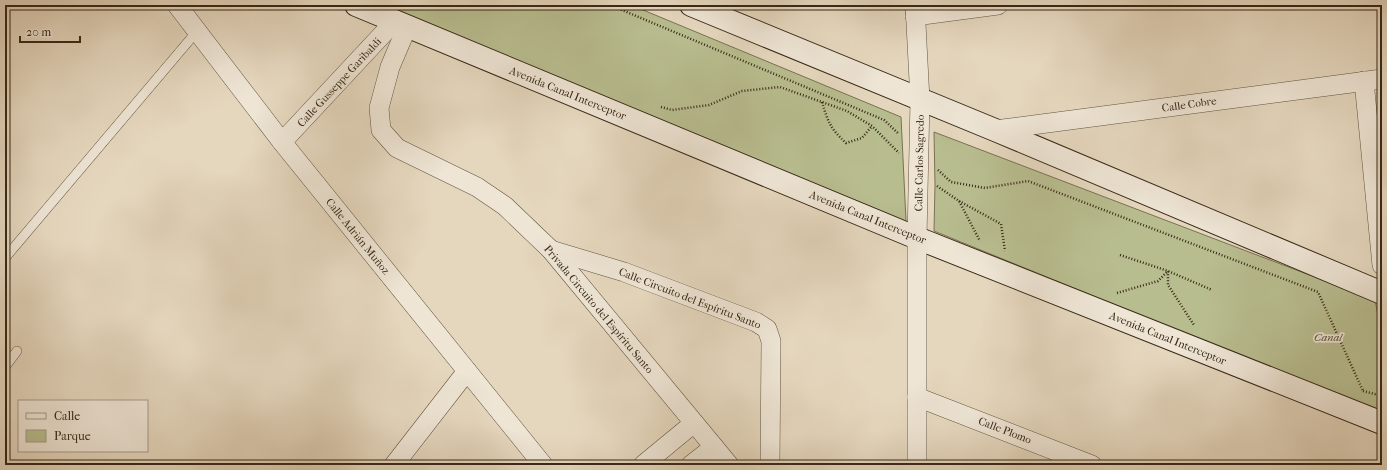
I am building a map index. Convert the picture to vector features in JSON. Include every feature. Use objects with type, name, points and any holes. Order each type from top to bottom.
[{"type":"street","name":"Calle Adrián Muñoz","points":[[177,5],[198,30],[282,142],[543,465]]},
{"type":"street","name":"Avenida Canal Interceptor","points":[[356,5],[917,238],[1382,423]]},
{"type":"street","points":[[691,5],[995,130],[1382,293]]},
{"type":"street","points":[[915,10],[998,5]]},
{"type":"street","name":"Calle Carlos Sagredo","points":[[915,10],[920,100],[920,173],[917,238],[917,465]]},
{"type":"street","name":"Calle Gusseppe Garibaldi","points":[[282,142],[401,24]]},
{"type":"street","name":"Privada Circuito del Espíritu Santo","points":[[401,24],[379,108],[381,130],[397,148],[477,187],[505,206],[551,250],[730,465]]},
{"type":"street","points":[[1373,80],[1382,265]]},
{"type":"street","name":"Calle Cobre","points":[[995,130],[1373,80]]},
{"type":"street","name":"Calle Circuito del Espíritu Santo","points":[[551,250],[624,272],[756,322],[767,329],[771,341],[770,465]]},
{"type":"street","points":[[394,465],[467,371]]},
{"type":"street","name":"Calle Plomo","points":[[917,397],[1092,465]]},
{"type":"street","points":[[643,465],[694,423]]},
{"type":"street","points":[[691,465],[714,447]]},
{"type":"lane","points":[[5,258],[198,30]]},
{"type":"lane","points":[[5,367],[17,351]]},
{"type":"path","points":[[610,5],[884,120],[951,182],[985,188],[1028,181],[1318,292],[1363,391]]},
{"type":"path","points":[[658,106],[672,110],[709,105],[742,90],[780,87],[846,111],[872,126],[920,173],[959,201],[1001,224],[1005,252],[999,250]]},
{"type":"path","points":[[822,102],[834,132],[846,143],[862,138],[872,126]]},
{"type":"path","points":[[959,201],[981,244]]},
{"type":"path","points":[[1120,255],[1168,271],[1212,290]]},
{"type":"path","points":[[1117,293],[1158,281],[1168,271]]},
{"type":"path","points":[[1168,271],[1168,285],[1194,325]]},
{"type":"path","points":[[1111,291],[1123,296]]},
{"type":"path","points":[[1188,322],[1201,328]]},
{"type":"path","points":[[1357,390],[1375,394],[1382,392]]},
{"type":"green space","points":[[382,5],[631,5],[901,117],[906,221]]},
{"type":"green space","name":"Canal","points":[[934,132],[1375,300],[1382,335],[1382,410],[1373,410],[934,231]]}]
